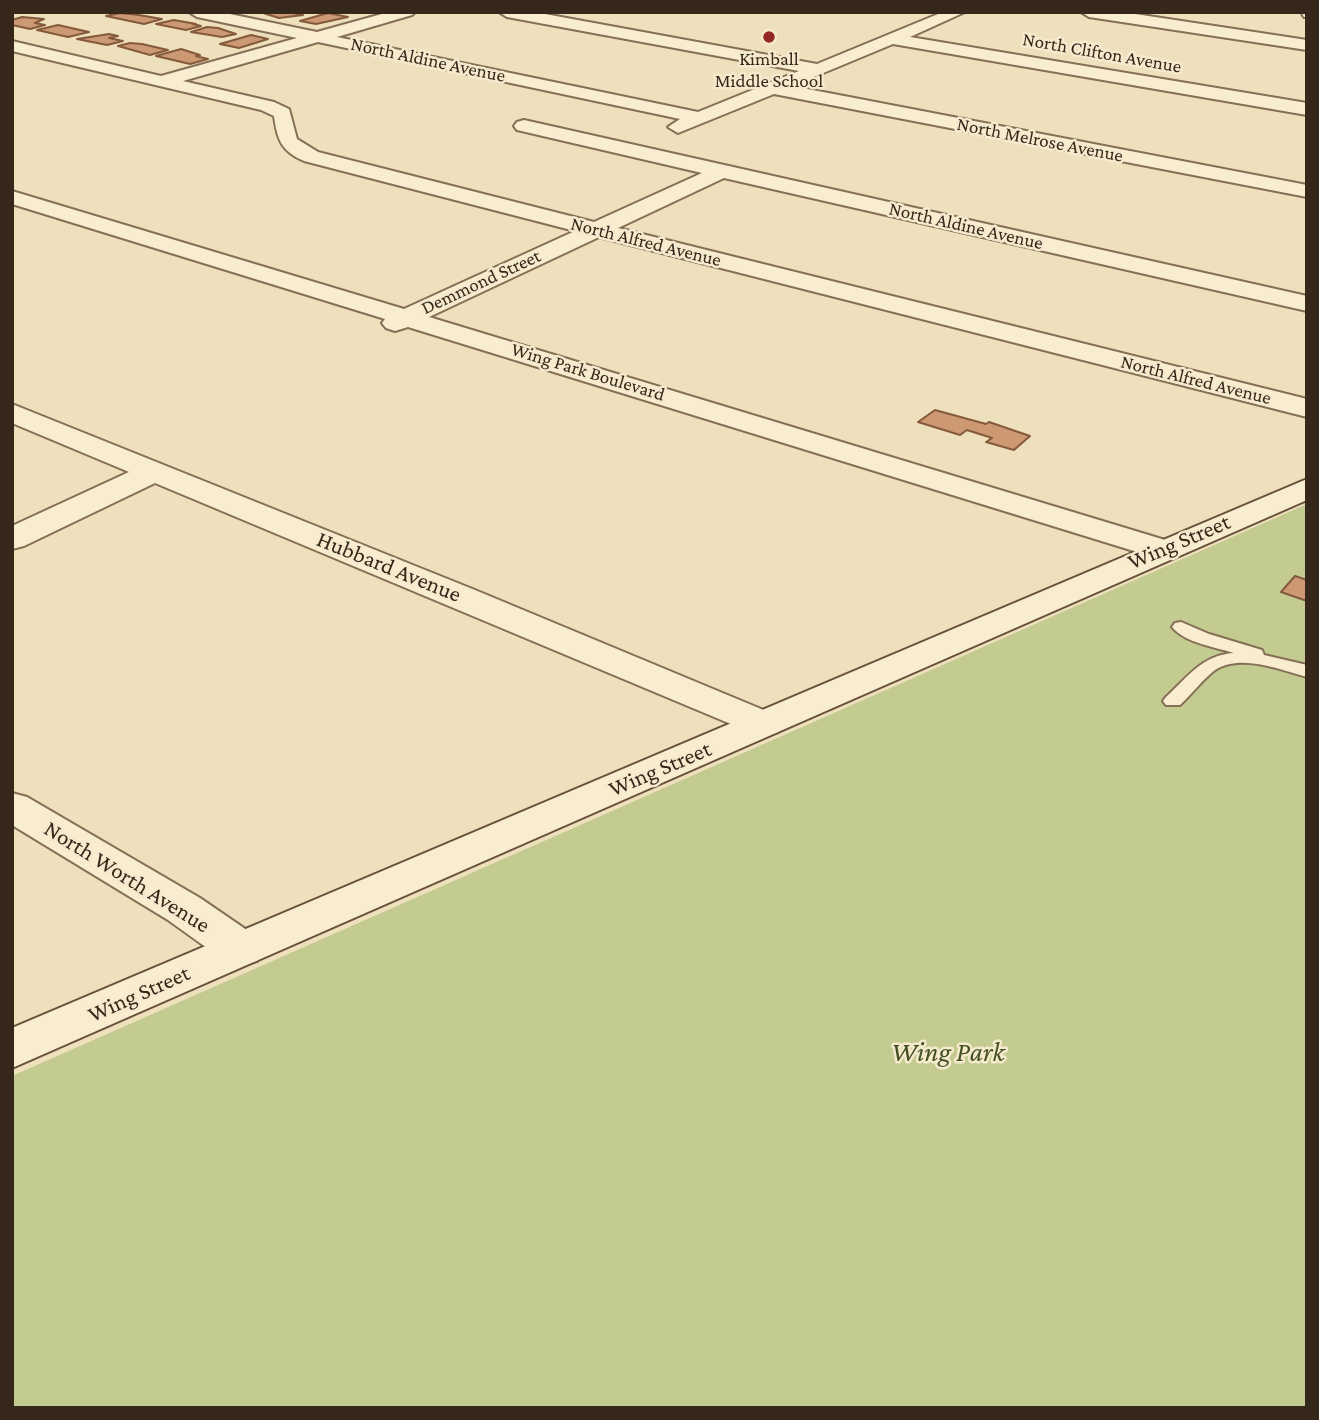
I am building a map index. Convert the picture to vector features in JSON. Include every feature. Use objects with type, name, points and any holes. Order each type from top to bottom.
[{"type":"street","name":"North Aldine Avenue","points":[[197,12],[700,118]]},
{"type":"street","points":[[164,81],[407,12]]},
{"type":"street","points":[[507,12],[818,69]]},
{"type":"street","points":[[624,149],[957,12]]},
{"type":"street","points":[[1088,12],[1307,45]]},
{"type":"street","name":"North Clifton Avenue","points":[[891,39],[1307,109]]},
{"type":"street","name":"North Alfred Avenue","points":[[12,46],[277,110],[284,117],[286,138],[316,157],[1307,408]]},
{"type":"street","name":"North Melrose Avenue","points":[[773,88],[1307,191]]},
{"type":"street","name":"North Aldine Avenue","points":[[524,126],[1307,304]]},
{"type":"street","name":"Demmond Street","points":[[400,320],[722,171]]},
{"type":"street","name":"Wing Park Boulevard","points":[[12,197],[400,320],[1157,553]]},
{"type":"street","name":"Wing Park Boulevard","points":[[12,207],[400,320]]},
{"type":"street","name":"Hubbard Avenue","points":[[12,413],[463,597],[764,724]]},
{"type":"street","points":[[12,539],[153,472]]},
{"type":"street","name":"Wing Street","points":[[12,1049],[1307,488]]},
{"type":"street","name":"North Worth Avenue","points":[[12,806],[184,909],[242,949]]},
{"type":"lane","points":[[1181,627],[1218,651],[1302,669]]},
{"type":"lane","points":[[1173,701],[1204,670],[1218,651]]},
{"type":"green space","name":"Wing Park","points":[[1307,504],[1307,1408],[12,1408],[12,1076]]},
{"type":"building","points":[[260,12],[296,12],[294,13],[303,15],[279,18]]},
{"type":"building","points":[[120,13],[162,19],[144,24],[106,16]]},
{"type":"building","points":[[328,13],[348,17],[316,24],[300,21]]},
{"type":"building","points":[[22,17],[44,19],[35,23],[45,25],[30,29],[12,25],[12,20]]},
{"type":"building","points":[[174,20],[201,26],[186,30],[156,24]]},
{"type":"building","points":[[58,25],[89,32],[68,37],[37,30]]},
{"type":"building","points":[[207,27],[236,34],[222,37],[191,32]]},
{"type":"building","points":[[109,34],[118,36],[109,38],[123,41],[107,45],[77,39]]},
{"type":"building","points":[[251,35],[268,39],[239,48],[220,44]]},
{"type":"building","points":[[130,43],[168,50],[150,55],[118,46]]},
{"type":"building","points":[[181,49],[208,59],[190,64],[156,56]]},
{"type":"building","points":[[935,410],[986,424],[989,422],[1030,436],[1014,450],[986,442],[992,438],[967,430],[960,435],[918,422]]},
{"type":"building","points":[[1295,576],[1307,580],[1307,601],[1281,592]]},
{"type":"place","name":"Kimball Middle School","points":[[769,37]]}]
